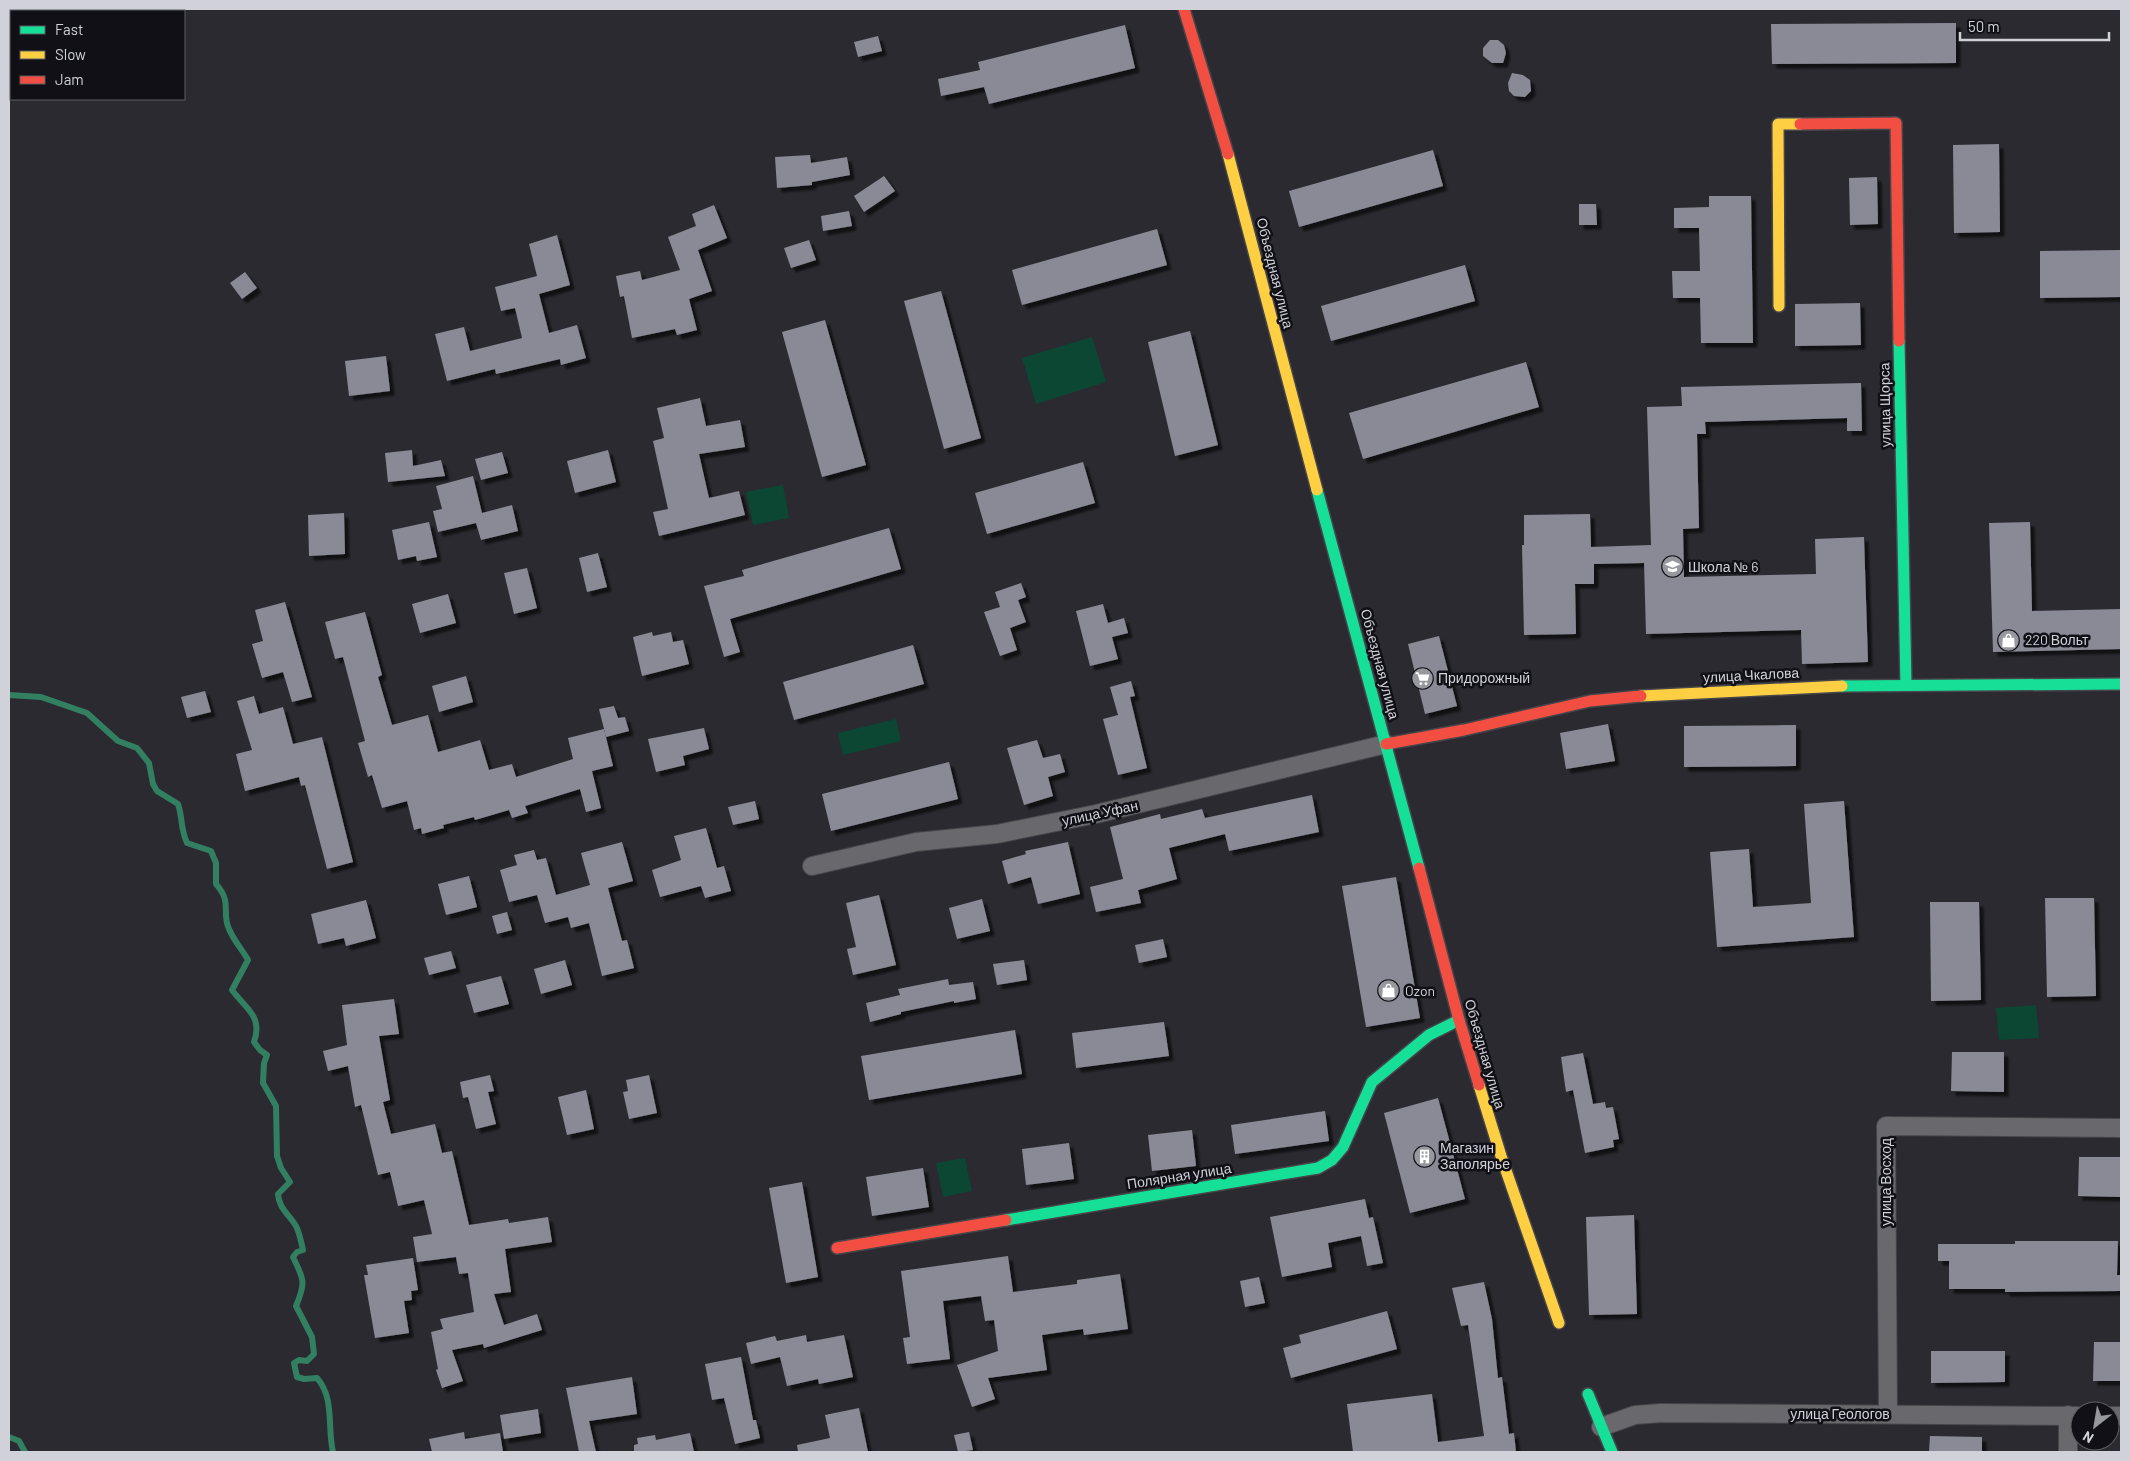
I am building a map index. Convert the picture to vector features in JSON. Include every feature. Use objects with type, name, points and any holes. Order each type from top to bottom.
[{"type":"street","name":"Объездная улица","points":[[1184,9],[1239,190],[1294,409],[1459,1020],[1501,1156],[1559,1323]]},
{"type":"street","name":"улица Щорса","points":[[1779,306],[1778,124],[1896,124],[1906,685]]},
{"type":"street","name":"улица Чкалова","points":[[1386,744],[1464,730],[1590,701],[1634,696],[1832,686],[2121,684]]},
{"type":"street","name":"улица Уфан","points":[[812,866],[916,842],[997,834],[1096,814],[1386,744]]},
{"type":"street","name":"Полярная улица","points":[[837,1248],[1318,1168],[1332,1160],[1343,1147],[1372,1082],[1429,1035],[1459,1020]]},
{"type":"street","name":"улица Восход","points":[[1888,1414],[1886,1126],[2121,1128]]},
{"type":"street","points":[[1588,1394],[1612,1452]]},
{"type":"street","name":"улица Геологов","points":[[1601,1427],[1635,1415],[1662,1412],[2070,1416]]},
{"type":"green space","points":[[1092,337],[1106,382],[1036,404],[1022,358]]},
{"type":"green space","points":[[783,485],[789,518],[753,525],[746,492]]},
{"type":"green space","points":[[896,719],[901,741],[843,755],[838,733]]},
{"type":"green space","points":[[2036,1005],[2039,1038],[1999,1040],[1996,1008]]},
{"type":"green space","points":[[965,1158],[972,1191],[943,1197],[936,1163]]},
{"type":"building","points":[[1956,23],[1956,63],[1772,64],[1771,24]]},
{"type":"building","points":[[1125,25],[1135,68],[989,104],[984,87],[941,96],[938,79],[980,70],[978,62]]},
{"type":"building","points":[[878,36],[882,51],[858,57],[854,42]]},
{"type":"building","points":[[1490,40],[1498,40],[1504,45],[1506,53],[1503,63],[1492,63],[1483,56],[1483,48]]},
{"type":"building","points":[[1512,73],[1523,75],[1530,80],[1531,91],[1525,97],[1514,96],[1509,91],[1508,83]]},
{"type":"building","points":[[1999,144],[2000,232],[1954,233],[1953,145]]},
{"type":"building","points":[[1433,150],[1443,186],[1299,227],[1289,191]]},
{"type":"building","points":[[810,155],[811,163],[847,157],[850,175],[812,182],[812,185],[777,188],[775,157]]},
{"type":"building","points":[[884,176],[895,191],[864,212],[854,196]]},
{"type":"building","points":[[1877,177],[1878,224],[1850,225],[1849,178]]},
{"type":"building","points":[[1709,196],[1751,196],[1753,343],[1701,343],[1700,298],[1673,298],[1672,271],[1700,271],[1699,228],[1674,228],[1674,208],[1709,207]]},
{"type":"building","points":[[1579,204],[1596,204],[1597,225],[1579,225]]},
{"type":"building","points":[[714,205],[727,238],[698,250],[712,291],[689,299],[697,330],[677,335],[675,329],[632,338],[624,296],[620,297],[616,276],[640,271],[642,280],[680,270],[668,237],[696,226],[692,214]]},
{"type":"building","points":[[849,211],[852,226],[823,231],[821,216]]},
{"type":"building","points":[[1157,229],[1167,265],[1022,305],[1012,270]]},
{"type":"building","points":[[557,235],[570,285],[539,294],[549,333],[577,325],[586,358],[561,365],[560,359],[496,374],[495,369],[447,381],[435,334],[464,327],[470,351],[522,338],[515,308],[501,311],[495,287],[537,276],[529,244]]},
{"type":"building","points":[[809,240],[816,260],[791,268],[784,248]]},
{"type":"building","points":[[2121,250],[2121,297],[2040,298],[2040,251]]},
{"type":"building","points":[[1465,265],[1475,301],[1331,341],[1321,306]]},
{"type":"building","points":[[245,272],[257,288],[242,299],[230,283]]},
{"type":"building","points":[[941,291],[981,438],[944,449],[904,301]]},
{"type":"building","points":[[1860,303],[1861,345],[1795,346],[1795,304]]},
{"type":"building","points":[[825,320],[866,465],[822,477],[782,332]]},
{"type":"building","points":[[1190,331],[1218,445],[1175,456],[1148,342]]},
{"type":"building","points":[[386,356],[390,391],[349,396],[345,361]]},
{"type":"building","points":[[1526,362],[1539,407],[1363,459],[1349,413]]},
{"type":"building","points":[[1861,383],[1862,431],[1847,431],[1847,418],[1705,422],[1706,434],[1697,434],[1699,528],[1683,529],[1684,577],[1816,574],[1815,539],[1864,537],[1868,662],[1802,664],[1801,630],[1646,634],[1644,563],[1594,564],[1594,584],[1575,584],[1576,634],[1524,635],[1522,545],[1524,545],[1524,515],[1590,514],[1591,547],[1651,545],[1647,407],[1682,406],[1681,387]]},
{"type":"building","points":[[700,398],[706,426],[740,420],[745,447],[699,454],[709,498],[739,491],[745,515],[659,536],[653,512],[668,509],[653,441],[664,438],[657,408]]},
{"type":"building","points":[[412,450],[413,466],[441,460],[445,476],[388,482],[385,453]]},
{"type":"building","points":[[608,450],[616,482],[575,493],[567,461]]},
{"type":"building","points":[[502,452],[508,473],[481,480],[475,459]]},
{"type":"building","points":[[1083,462],[1095,503],[987,534],[975,493]]},
{"type":"building","points":[[473,476],[482,513],[512,505],[518,531],[481,540],[476,523],[438,532],[433,511],[442,509],[436,486]]},
{"type":"building","points":[[344,513],[345,554],[309,556],[308,515]]},
{"type":"building","points":[[429,522],[437,557],[417,561],[416,556],[398,560],[392,530]]},
{"type":"building","points":[[2030,522],[2032,611],[2121,609],[2121,649],[1993,652],[1989,523]]},
{"type":"building","points":[[889,528],[901,569],[730,619],[740,652],[724,657],[704,586],[744,576],[742,570]]},
{"type":"building","points":[[598,553],[607,587],[587,592],[579,558]]},
{"type":"building","points":[[527,568],[537,608],[514,614],[504,573]]},
{"type":"building","points":[[1021,583],[1026,597],[1018,600],[1026,622],[1010,628],[1017,650],[1000,656],[984,612],[1000,607],[995,592]]},
{"type":"building","points":[[448,594],[456,623],[420,633],[412,604]]},
{"type":"building","points":[[285,602],[312,697],[292,702],[283,672],[262,678],[252,644],[263,641],[255,610]]},
{"type":"building","points":[[1103,604],[1108,623],[1124,618],[1128,633],[1112,637],[1118,659],[1090,666],[1076,611]]},
{"type":"building","points":[[365,612],[382,675],[378,677],[392,725],[428,715],[438,752],[480,740],[489,770],[512,764],[516,777],[573,759],[568,738],[604,729],[613,766],[592,771],[601,808],[586,812],[580,789],[525,806],[528,813],[512,818],[509,810],[475,820],[474,817],[443,825],[444,828],[422,834],[421,828],[414,830],[407,801],[382,808],[372,775],[368,777],[358,743],[365,741],[343,657],[335,659],[325,622]]},
{"type":"building","points":[[652,632],[653,636],[671,632],[673,642],[683,640],[689,664],[642,676],[633,637]]},
{"type":"building","points":[[1439,636],[1457,706],[1425,714],[1408,644]]},
{"type":"building","points":[[913,645],[924,684],[794,720],[783,682]]},
{"type":"building","points":[[466,676],[473,702],[439,712],[432,686]]},
{"type":"building","points":[[1131,681],[1135,696],[1130,697],[1147,768],[1118,775],[1103,719],[1118,715],[1110,687]]},
{"type":"building","points":[[205,691],[211,712],[187,718],[181,697]]},
{"type":"building","points":[[254,696],[259,714],[283,707],[293,744],[322,737],[353,862],[327,869],[305,785],[301,786],[299,777],[245,791],[236,754],[252,750],[237,701]]},
{"type":"building","points":[[614,706],[618,718],[625,717],[629,731],[606,737],[599,709]]},
{"type":"building","points":[[1608,724],[1615,761],[1566,769],[1560,733]]},
{"type":"building","points":[[1796,725],[1796,766],[1684,767],[1684,726]]},
{"type":"building","points":[[704,728],[709,749],[683,756],[685,765],[656,772],[648,739]]},
{"type":"building","points":[[1037,740],[1043,758],[1060,754],[1065,772],[1048,777],[1053,796],[1024,805],[1007,748]]},
{"type":"building","points":[[949,762],[958,799],[831,831],[822,794]]},
{"type":"building","points":[[1312,795],[1319,832],[1229,851],[1225,834],[1169,848],[1177,879],[1138,890],[1141,903],[1096,912],[1090,887],[1123,879],[1110,827],[1160,814],[1161,819],[1202,809],[1205,818]]},
{"type":"building","points":[[755,801],[759,819],[733,825],[728,807]]},
{"type":"building","points":[[1844,801],[1854,937],[1717,947],[1710,852],[1749,849],[1753,907],[1811,903],[1804,804]]},
{"type":"building","points":[[706,828],[717,868],[724,866],[731,891],[705,898],[701,886],[660,897],[652,870],[681,860],[674,836]]},
{"type":"building","points":[[622,842],[633,881],[608,888],[622,941],[627,940],[634,968],[602,976],[589,923],[571,928],[568,917],[545,923],[537,895],[509,902],[500,870],[517,865],[514,855],[534,850],[537,860],[546,858],[556,895],[590,885],[581,853]]},
{"type":"building","points":[[1068,842],[1080,894],[1038,904],[1031,877],[1008,884],[1002,861],[1026,854],[1025,851]]},
{"type":"building","points":[[469,876],[477,907],[446,915],[438,884]]},
{"type":"building","points":[[1396,877],[1420,1018],[1366,1027],[1342,886]]},
{"type":"building","points":[[879,895],[896,965],[853,975],[847,949],[856,947],[846,903]]},
{"type":"building","points":[[2045,898],[2094,898],[2096,996],[2047,997]]},
{"type":"building","points":[[982,899],[990,931],[957,939],[949,908]]},
{"type":"building","points":[[366,900],[376,938],[346,946],[344,938],[318,944],[311,914]]},
{"type":"building","points":[[1930,902],[1979,902],[1981,1000],[1931,1001]]},
{"type":"building","points":[[507,912],[512,930],[497,934],[492,916]]},
{"type":"building","points":[[1163,939],[1167,957],[1139,963],[1135,945]]},
{"type":"building","points":[[451,951],[456,968],[429,975],[424,958]]},
{"type":"building","points":[[565,960],[572,985],[541,994],[534,969]]},
{"type":"building","points":[[1024,960],[1027,980],[997,985],[993,964]]},
{"type":"building","points":[[501,976],[509,1004],[474,1013],[466,985]]},
{"type":"building","points":[[948,979],[949,985],[973,982],[976,999],[954,1003],[954,1001],[901,1012],[901,1014],[870,1022],[866,1003],[900,995],[898,989]]},
{"type":"building","points":[[394,999],[399,1034],[379,1036],[390,1100],[383,1102],[391,1134],[435,1124],[442,1153],[452,1151],[469,1225],[508,1219],[509,1223],[548,1217],[552,1242],[505,1249],[511,1292],[494,1294],[504,1325],[537,1314],[542,1330],[484,1348],[483,1344],[452,1350],[463,1381],[442,1388],[436,1370],[438,1369],[431,1332],[443,1329],[440,1319],[474,1312],[468,1273],[459,1274],[456,1257],[417,1262],[413,1237],[432,1234],[424,1200],[398,1206],[390,1172],[378,1175],[361,1105],[355,1107],[348,1066],[328,1071],[323,1051],[347,1045],[342,1005]]},
{"type":"building","points":[[1164,1022],[1169,1056],[1076,1068],[1072,1033]]},
{"type":"building","points":[[1015,1030],[1022,1074],[869,1100],[861,1056]]},
{"type":"building","points":[[1952,1052],[2004,1052],[2004,1092],[1951,1091]]},
{"type":"building","points":[[1583,1053],[1593,1104],[1605,1102],[1606,1108],[1613,1107],[1619,1139],[1613,1140],[1614,1147],[1585,1153],[1573,1090],[1566,1092],[1561,1057]]},
{"type":"building","points":[[490,1075],[494,1091],[488,1092],[496,1124],[476,1129],[468,1097],[463,1098],[460,1082]]},
{"type":"building","points":[[649,1075],[657,1113],[629,1119],[623,1092],[628,1091],[626,1080]]},
{"type":"building","points":[[586,1090],[594,1129],[567,1135],[558,1097]]},
{"type":"building","name":"Магазин Заполярье","points":[[1438,1098],[1465,1199],[1410,1213],[1384,1113]]},
{"type":"building","points":[[1325,1111],[1329,1141],[1235,1154],[1231,1125]]},
{"type":"building","points":[[1192,1130],[1196,1166],[1152,1171],[1148,1135]]},
{"type":"building","points":[[1069,1143],[1074,1179],[1026,1185],[1022,1149]]},
{"type":"building","points":[[2079,1157],[2121,1157],[2121,1197],[2078,1196]]},
{"type":"building","points":[[923,1168],[929,1207],[872,1216],[866,1177]]},
{"type":"building","points":[[802,1182],[818,1277],[786,1283],[769,1188]]},
{"type":"building","points":[[1365,1199],[1369,1218],[1373,1217],[1383,1263],[1367,1266],[1361,1236],[1328,1243],[1332,1267],[1282,1277],[1270,1217]]},
{"type":"building","points":[[1634,1215],[1637,1314],[1589,1315],[1586,1217]]},
{"type":"building","points":[[2015,1241],[2118,1241],[2117,1275],[2121,1275],[2121,1291],[2005,1292],[2005,1289],[1949,1289],[1949,1261],[1938,1261],[1938,1244],[2015,1244]]},
{"type":"building","points":[[1008,1256],[1013,1292],[1077,1284],[1077,1280],[1120,1274],[1128,1329],[1084,1335],[1083,1329],[1042,1335],[1047,1370],[988,1378],[995,1399],[972,1407],[957,1365],[998,1351],[994,1320],[985,1321],[981,1296],[943,1301],[950,1359],[907,1364],[903,1338],[910,1337],[901,1271]]},
{"type":"building","points":[[413,1258],[418,1290],[411,1291],[412,1300],[404,1301],[409,1333],[375,1338],[364,1275],[368,1275],[366,1265]]},
{"type":"building","points":[[1259,1277],[1265,1303],[1245,1307],[1240,1281]]},
{"type":"building","points":[[1484,1282],[1492,1319],[1498,1378],[1502,1377],[1509,1434],[1514,1433],[1516,1452],[1353,1452],[1347,1404],[1432,1394],[1438,1442],[1484,1436],[1468,1325],[1461,1326],[1452,1288]]},
{"type":"building","points":[[1387,1311],[1397,1349],[1291,1378],[1283,1348],[1301,1343],[1299,1335]]},
{"type":"building","points":[[806,1335],[807,1342],[844,1335],[853,1377],[819,1384],[818,1379],[787,1386],[780,1357],[751,1364],[746,1343],[775,1336],[777,1341]]},
{"type":"building","points":[[2094,1342],[2121,1342],[2121,1381],[2093,1381]]},
{"type":"building","points":[[1931,1351],[2005,1351],[2005,1382],[1931,1383]]},
{"type":"building","points":[[741,1357],[753,1420],[756,1420],[760,1438],[735,1444],[724,1398],[712,1400],[705,1364]]},
{"type":"building","points":[[632,1377],[637,1414],[589,1421],[596,1452],[579,1452],[566,1388]]},
{"type":"building","points":[[859,1408],[868,1452],[798,1452],[797,1445],[830,1438],[825,1415]]},
{"type":"building","points":[[538,1409],[541,1433],[504,1439],[500,1415]]},
{"type":"building","points":[[464,1432],[465,1439],[500,1433],[503,1452],[432,1452],[429,1439]]},
{"type":"building","points":[[969,1432],[973,1450],[958,1452],[954,1435]]},
{"type":"building","points":[[690,1433],[694,1452],[634,1452],[634,1445],[638,1444],[637,1438],[655,1435],[656,1440]]},
{"type":"building","points":[[1930,1436],[1982,1437],[1982,1452],[1929,1452]]},
{"type":"waterway","points":[[9,695],[41,697],[87,713],[118,741],[137,748],[149,763],[153,784],[157,791],[178,804],[187,843],[211,851],[216,863],[216,884],[224,897],[229,929],[248,960],[232,990],[252,1013],[256,1026],[254,1042],[267,1055],[264,1063],[263,1083],[276,1106],[277,1156],[281,1168],[290,1182],[278,1194],[279,1199],[282,1208],[296,1226],[303,1250],[297,1252],[293,1257],[300,1271],[302,1281],[301,1292],[296,1306],[312,1337],[314,1354],[307,1361],[299,1360],[294,1363],[297,1377],[304,1379],[317,1378],[323,1386],[330,1414],[333,1452]]},
{"type":"waterway","points":[[9,1437],[19,1441],[25,1452]]},
{"type":"traffic: fast","points":[[1899,341],[1906,685]]},
{"type":"traffic: fast","points":[[1317,490],[1419,868]]},
{"type":"traffic: fast","points":[[1842,686],[2121,684]]},
{"type":"traffic: fast","points":[[1006,1220],[1318,1168],[1332,1160],[1343,1147],[1372,1082],[1429,1035],[1459,1020]]},
{"type":"traffic: fast","points":[[1588,1394],[1612,1452]]},
{"type":"traffic: slow","points":[[1779,306],[1778,124],[1800,124]]},
{"type":"traffic: slow","points":[[1228,154],[1317,490]]},
{"type":"traffic: slow","points":[[1641,696],[1842,686]]},
{"type":"traffic: slow","points":[[1479,1085],[1501,1156],[1559,1323]]},
{"type":"traffic: jam","points":[[1184,9],[1228,154]]},
{"type":"traffic: jam","points":[[1800,124],[1896,123],[1899,341]]},
{"type":"traffic: jam","points":[[1386,744],[1464,730],[1590,701],[1641,696]]},
{"type":"traffic: jam","points":[[1419,868],[1459,1020],[1479,1085]]},
{"type":"traffic: jam","points":[[837,1248],[1006,1220]]},
{"type":"place","name":"Школа № 6","points":[[1672,567]]},
{"type":"place","name":"220 Вольт","points":[[2009,640]]},
{"type":"place","name":"Придорожный","points":[[1422,678]]},
{"type":"place","name":"Ozon","points":[[1389,991]]},
{"type":"place","name":"Магазин Заполярье","points":[[1424,1156]]}]
